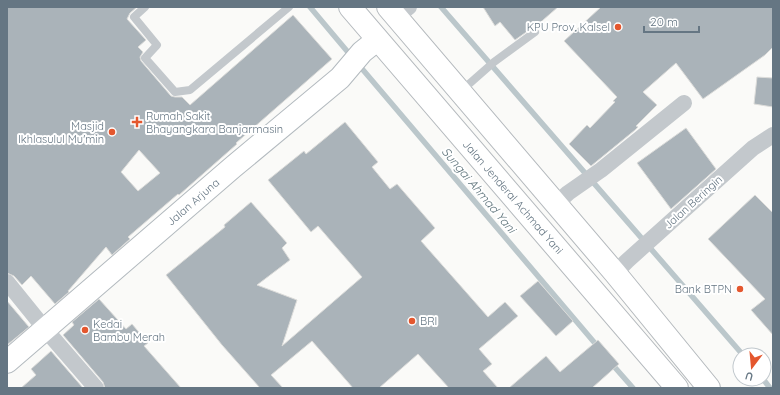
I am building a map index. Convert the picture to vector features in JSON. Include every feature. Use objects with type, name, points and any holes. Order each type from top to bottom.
[{"type":"main road","name":"Jalan Jenderal Achmad Yani","points":[[350,7],[370,46],[677,388]]},
{"type":"main road","points":[[398,10],[459,92],[564,197],[615,273],[709,388]]},
{"type":"main road","name":"Jalan Arjuna","points":[[7,362],[233,167],[340,78],[370,46]]},
{"type":"street","points":[[564,197],[601,170],[684,103]]},
{"type":"street","name":"Jalan Beringin","points":[[615,273],[753,148],[773,135]]},
{"type":"street","points":[[7,282],[96,388]]},
{"type":"lane","points":[[145,7],[134,17],[157,45],[145,58],[175,92],[190,90],[289,7]]},
{"type":"lane","points":[[459,92],[494,62],[535,32]]},
{"type":"building","name":"Rumah Sakit Bhayangkara Banjarmasin","points":[[7,7],[137,7],[130,13],[127,19],[146,40],[138,47],[143,52],[140,57],[141,61],[171,96],[182,97],[190,105],[293,15],[332,59],[179,195],[178,194],[128,237],[130,239],[112,255],[106,247],[68,291],[69,292],[55,304],[31,276],[22,285],[14,276],[7,273]],"holes":[[[139,150],[160,173],[138,191],[121,172]]]},
{"type":"building","points":[[483,7],[558,7],[535,27],[515,40],[500,22],[495,26]]},
{"type":"building","points":[[601,7],[773,7],[773,47],[765,55],[703,99],[676,63],[643,92],[657,105],[636,126],[638,127],[635,130],[591,166],[569,144],[587,125],[590,128],[615,102],[613,101],[617,97],[564,41]]},
{"type":"building","points":[[757,77],[773,78],[773,107],[754,104]]},
{"type":"building","points":[[345,122],[378,162],[372,167],[390,189],[397,184],[435,228],[421,241],[488,317],[505,302],[518,316],[479,349],[492,364],[483,371],[498,388],[449,388],[418,354],[379,388],[353,388],[312,341],[271,375],[283,388],[260,388],[222,345],[166,275],[225,227],[224,225],[251,202],[287,243],[282,248],[290,260],[257,285],[297,300],[282,346],[362,277],[318,226],[311,232],[268,180],[304,151],[306,154]]},
{"type":"building","points":[[686,128],[716,169],[671,209],[637,163]]},
{"type":"building","points":[[755,195],[773,213],[773,335],[751,310],[765,299],[708,239]]},
{"type":"building","points":[[538,281],[573,321],[556,336],[520,296]]},
{"type":"building","points":[[99,299],[126,329],[132,324],[148,343],[144,346],[181,388],[105,388],[103,382],[63,335],[74,325],[72,322]]},
{"type":"building","points":[[7,301],[29,327],[7,345]]},
{"type":"building","points":[[598,340],[619,364],[592,388],[509,388],[546,356],[560,372]]},
{"type":"building","points":[[51,351],[83,388],[21,388],[36,375],[31,369]]},
{"type":"waterway","name":"Sungai Ahmad Yani","points":[[310,7],[352,57]]},
{"type":"waterway","name":"Sungai Ahmad Yani","points":[[441,7],[736,347]]},
{"type":"waterway","name":"Sungai Ahmad Yani","points":[[358,64],[599,348]]},
{"type":"waterway","name":"Sungai Ahmad Yani","points":[[611,363],[633,388]]},
{"type":"place","name":"KPU Prov. Kalsel","points":[[618,27]]},
{"type":"place","name":"Rumah Sakit Bhayangkara Banjarmasin","points":[[137,122]]},
{"type":"place","name":"Masjid Ikhlasulul Mu'min","points":[[112,132]]},
{"type":"place","name":"Bank BTPN","points":[[740,289]]},
{"type":"place","name":"BRI","points":[[412,321]]},
{"type":"place","name":"Kedai Bambu Merah","points":[[85,330]]}]
